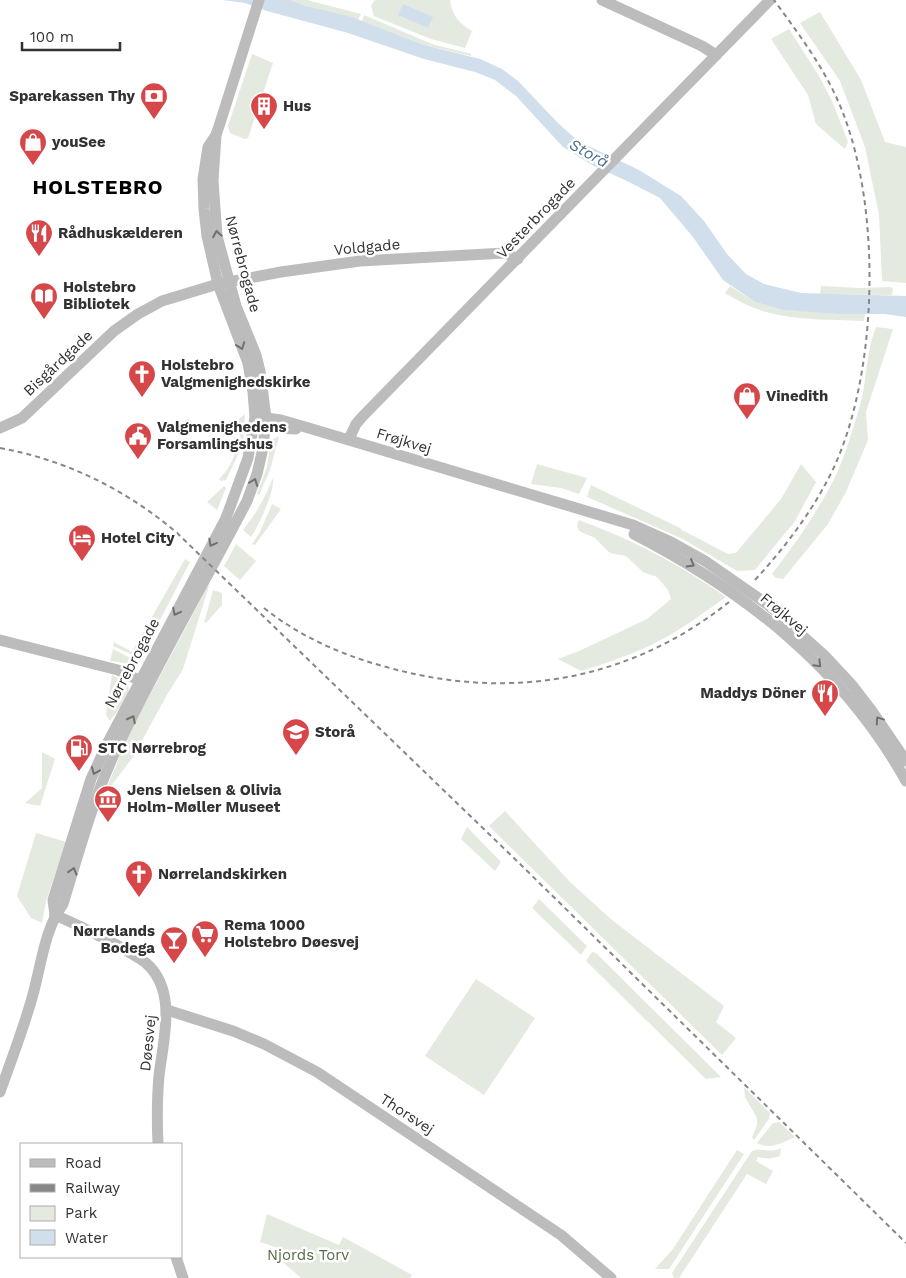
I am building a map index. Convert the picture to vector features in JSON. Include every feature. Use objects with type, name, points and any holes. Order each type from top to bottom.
[{"type":"street","name":"Nørrebrogade","points":[[0,1092],[32,999],[55,915],[53,900],[91,780],[106,744],[144,683],[247,501],[257,474],[263,448],[260,422],[248,363],[224,282],[207,236],[203,179],[208,147],[216,135],[259,0]]},
{"type":"street","points":[[602,0],[702,46],[716,56]]},
{"type":"street","name":"Vesterbrogade","points":[[349,439],[356,424],[362,417],[770,0]]},
{"type":"street","name":"Voldgade","points":[[224,282],[275,272],[360,261],[505,253],[518,259]]},
{"type":"street","name":"Bisgårdgade","points":[[0,428],[22,418],[114,331],[138,314],[162,301],[224,282]]},
{"type":"street","name":"Frøjkvej","points":[[260,422],[312,429],[349,439],[601,517],[633,525],[671,542],[705,561],[767,604],[817,648],[852,685],[906,761]]},
{"type":"street","name":"Frøjkvej","points":[[601,517],[700,570],[760,612],[786,634],[844,692],[864,717],[906,782]]},
{"type":"street","points":[[0,640],[118,670],[144,683]]},
{"type":"street","name":"Døesvej","points":[[55,915],[90,931],[146,964],[158,980],[164,994],[167,1010],[159,1078],[158,1143]]},
{"type":"street","name":"Thorsvej","points":[[167,1010],[233,1031],[264,1044],[317,1072],[561,1235],[611,1278]]},
{"type":"street","points":[[176,1258],[182,1278]]},
{"type":"green space","points":[[291,0],[307,0],[361,14],[358,20]]},
{"type":"green space","points":[[375,0],[450,0],[452,10],[457,18],[472,31],[465,48],[431,39],[374,16],[371,6]]},
{"type":"green space","points":[[820,12],[861,80],[885,142],[906,147],[906,283],[882,281],[879,215],[865,147],[840,81],[800,23]]},
{"type":"green space","points":[[364,15],[432,44],[471,54],[471,56],[424,45],[362,21]]},
{"type":"green space","points":[[789,29],[819,76],[832,101],[848,142],[845,149],[816,124],[808,95],[771,39]]},
{"type":"green space","points":[[252,54],[273,63],[248,138],[245,139],[230,133],[228,126]]},
{"type":"green space","points":[[730,286],[755,302],[783,310],[865,314],[864,321],[812,319],[773,314],[751,307],[725,293]]},
{"type":"green space","points":[[821,286],[891,287],[893,289],[892,295],[820,294]]},
{"type":"green space","points":[[876,327],[893,329],[866,412],[868,440],[846,492],[828,524],[783,579],[776,578],[772,574],[808,524],[838,471],[861,402],[870,345]]},
{"type":"green space","points":[[245,414],[243,444],[226,480],[221,481],[219,479],[234,457],[235,448],[239,444],[237,440],[241,438],[238,432],[235,433],[230,426]]},
{"type":"green space","points":[[279,436],[270,470],[259,495],[257,494],[267,467],[271,440]]},
{"type":"green space","points":[[537,464],[587,478],[579,494],[561,488],[531,484]]},
{"type":"green space","points":[[801,464],[816,482],[795,521],[755,570],[737,571],[683,539],[587,497],[591,485],[680,528],[728,554],[736,553],[781,499]]},
{"type":"green space","points":[[273,478],[272,491],[251,537],[243,530],[260,506]]},
{"type":"green space","points":[[224,486],[226,488],[217,510],[207,502]]},
{"type":"green space","points":[[272,504],[281,509],[255,545],[252,544],[260,532]]},
{"type":"green space","points":[[579,520],[619,536],[655,554],[726,597],[668,636],[622,657],[581,671],[558,659],[647,619],[671,599],[668,590],[657,577],[643,572],[626,556],[610,553],[595,538],[579,531],[577,525]]},
{"type":"green space","points":[[236,544],[256,561],[240,580],[224,566]]},
{"type":"green space","points":[[185,559],[190,562],[160,620],[137,657],[113,646],[114,642],[132,652]]},
{"type":"green space","points":[[208,586],[183,669],[133,757],[108,790],[106,790],[123,745]]},
{"type":"green space","points":[[213,590],[222,593],[222,605],[204,623]]},
{"type":"green space","points":[[113,649],[136,661],[132,664],[110,661]]},
{"type":"green space","points":[[112,675],[128,684],[129,689],[123,703],[110,721],[106,715]]},
{"type":"green space","points":[[42,752],[55,759],[40,806],[25,803],[42,788]]},
{"type":"green space","points":[[505,811],[570,882],[612,920],[724,1006],[716,1022],[736,1038],[722,1055],[489,826]]},
{"type":"green space","points":[[467,827],[501,862],[495,871],[461,839]]},
{"type":"green space","points":[[36,833],[66,842],[46,901],[42,923],[31,918],[17,896]]},
{"type":"green space","points":[[539,899],[587,946],[581,955],[532,908]]},
{"type":"green space","points":[[592,952],[596,953],[721,1077],[706,1079],[586,961]]},
{"type":"green space","points":[[476,979],[535,1018],[484,1095],[425,1056]]},
{"type":"green space","points":[[744,1087],[770,1113],[769,1119],[754,1140],[752,1137],[757,1125],[757,1118],[745,1097]]},
{"type":"green space","points":[[779,1122],[795,1137],[771,1146],[757,1143],[773,1123]]},
{"type":"green space","points":[[781,1148],[780,1156],[775,1158],[758,1157],[756,1161],[773,1171],[766,1184],[747,1174],[679,1278],[674,1278],[672,1273],[752,1151],[777,1150]]},
{"type":"green space","points":[[737,1150],[744,1154],[669,1269],[655,1269],[673,1249]]},
{"type":"green space","name":"Njords Torv","points":[[267,1214],[339,1245],[343,1237],[412,1275],[410,1278],[301,1278],[276,1256],[278,1248],[260,1242]]},
{"type":"water","points":[[223,0],[291,0],[306,6],[352,17],[424,45],[480,59],[502,69],[518,81],[578,141],[639,170],[681,196],[704,221],[727,254],[746,274],[764,284],[801,293],[906,296],[906,317],[885,314],[840,314],[783,310],[755,302],[723,280],[693,237],[660,198],[592,165],[563,147],[516,96],[495,80],[475,72],[424,59],[348,33],[267,11],[245,3]]},
{"type":"water","points":[[403,4],[433,17],[428,28],[398,15]]},
{"type":"railway","points":[[755,580],[800,526],[819,496],[835,465],[849,426],[860,383],[866,337],[869,290],[869,242],[864,196],[855,152],[843,113],[821,68],[774,0]]},
{"type":"railway","points":[[0,448],[48,460],[94,478],[136,502],[176,532],[517,861],[906,1243]]},
{"type":"railway","points":[[264,608],[308,637],[356,658],[435,678],[480,683],[524,682],[567,677],[610,666],[651,650],[691,629],[729,602]]},
{"type":"place","name":"Sparekassen Thy","points":[[154,120]]},
{"type":"place","name":"Hus","points":[[264,130]]},
{"type":"place","name":"youSee","points":[[33,166]]},
{"type":"place","name":"Rådhuskælderen","points":[[39,257]]},
{"type":"place","name":"Holstebro Bibliotek","points":[[44,320]]},
{"type":"place","name":"Holstebro Valgmenighedskirke","points":[[142,398]]},
{"type":"place","name":"Vinedith","points":[[747,420]]},
{"type":"place","name":"Valgmenighedens Forsamlingshus","points":[[138,460]]},
{"type":"place","name":"Hotel City","points":[[82,562]]},
{"type":"place","name":"Maddys Döner","points":[[825,717]]},
{"type":"place","name":"Storå","points":[[296,756]]},
{"type":"place","name":"STC Nørrebrog","points":[[79,772]]},
{"type":"place","name":"Jens Nielsen & Olivia Holm-Møller Museet","points":[[108,823]]},
{"type":"place","name":"Nørrelandskirken","points":[[139,898]]},
{"type":"place","name":"Rema 1000 Holstebro Døesvej","points":[[205,958]]},
{"type":"place","name":"Nørrelands Bodega","points":[[174,964]]},
{"type":"district","name":"HOLSTEBRO","points":[[98,187]]}]
